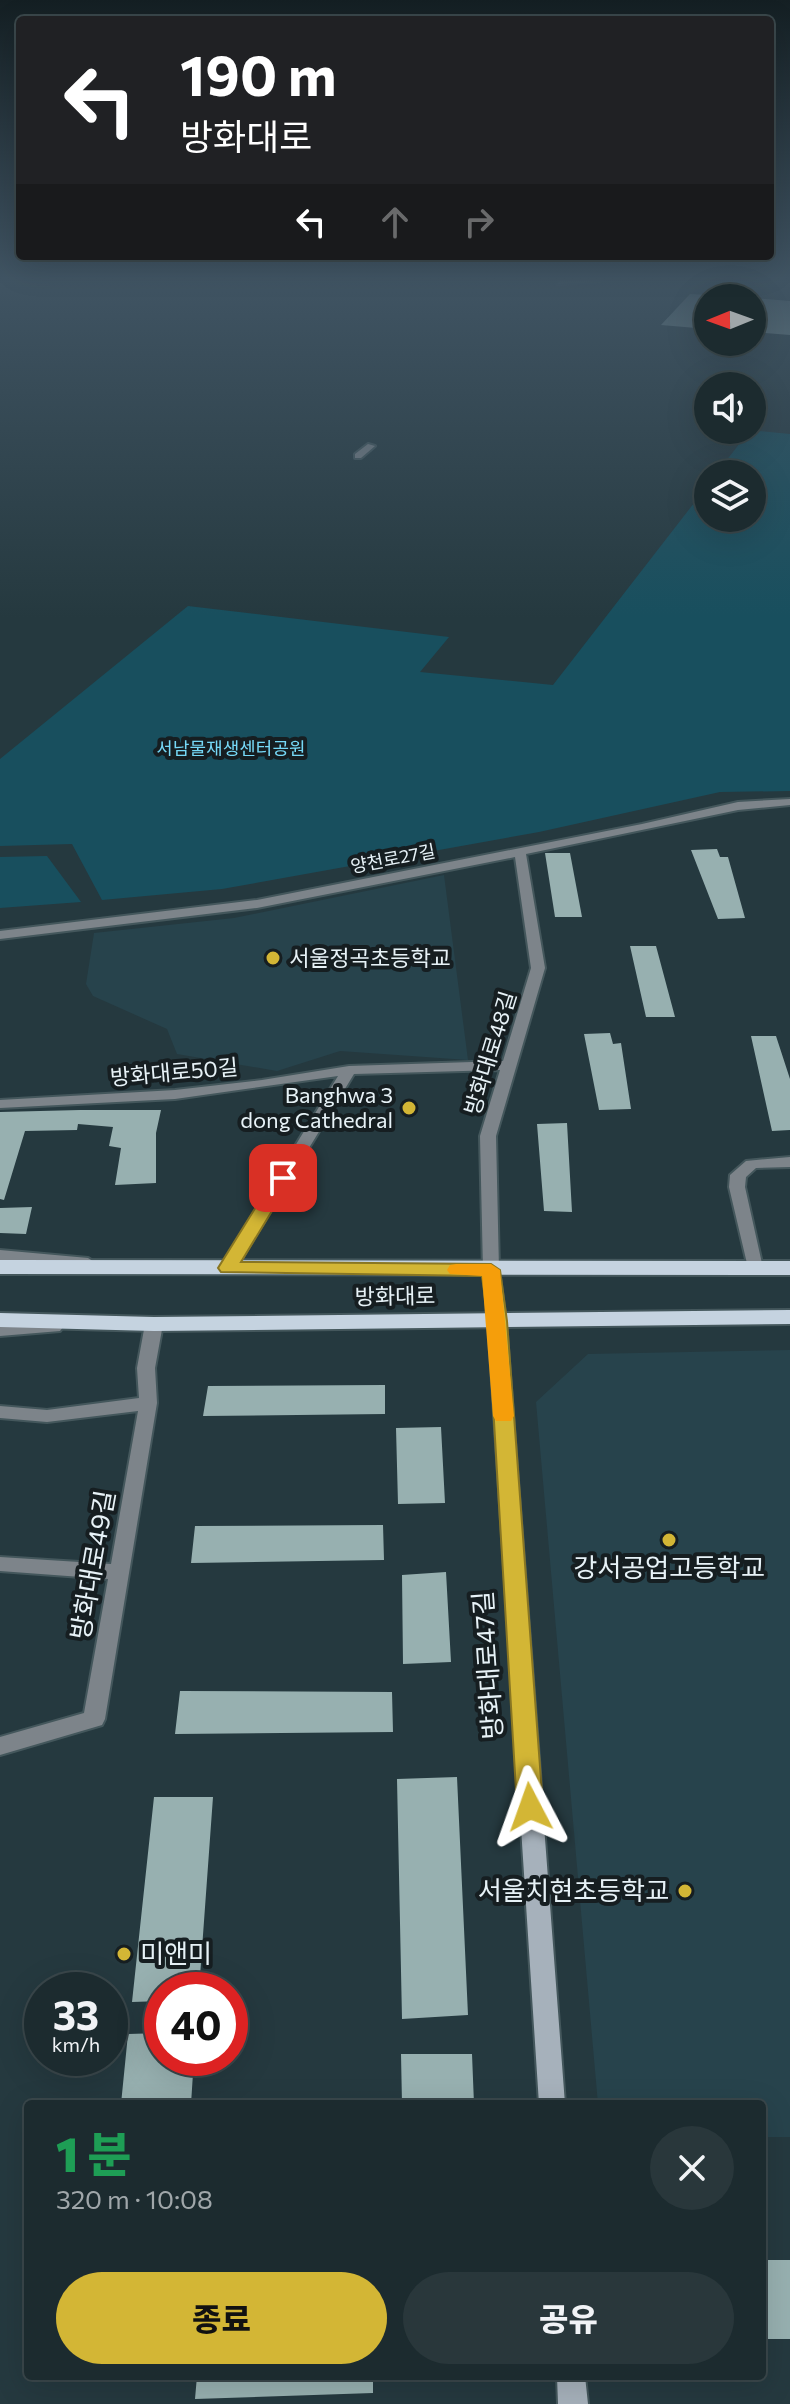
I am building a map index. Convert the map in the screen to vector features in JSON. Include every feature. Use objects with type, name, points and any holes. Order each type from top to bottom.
[{"type":"main road","name":"방화대로","points":[[0,1267],[790,1268]]},
{"type":"main road","name":"방화대로","points":[[0,1320],[154,1324],[790,1317]]},
{"type":"street","points":[[358,456],[371,446]]},
{"type":"street","name":"양천로27길","points":[[0,935],[257,904],[738,806],[790,802]]},
{"type":"street","name":"방화대로48길","points":[[491,1270],[488,1136],[538,968],[520,852]]},
{"type":"street","name":"방화대로50길","points":[[0,1104],[164,1097],[267,1086],[349,1070],[507,1065]]},
{"type":"street","points":[[228,1268],[349,1070]]},
{"type":"street","points":[[755,1268],[737,1187],[738,1175],[752,1164],[790,1162]]},
{"type":"street","points":[[0,1255],[105,1265]]},
{"type":"street","name":"방화대로47길","points":[[491,1270],[552,2100]]},
{"type":"street","points":[[0,1330],[104,1324]]},
{"type":"street","name":"방화대로49길","points":[[0,1746],[94,1719],[148,1403],[146,1368],[154,1324]]},
{"type":"street","points":[[0,1412],[47,1416],[148,1403]]},
{"type":"street","points":[[0,1564],[119,1572]]},
{"type":"street","points":[[571,2380],[573,2404]]},
{"type":"shaded area","name":"서울정곡초등학교","points":[[444,875],[468,1060],[340,1051],[277,1071],[177,1054],[167,1029],[93,996],[86,984],[94,933],[234,918]]},
{"type":"shaded area","points":[[790,1350],[790,2137],[766,2137],[766,2100],[598,2100],[536,1402],[588,1354]]},
{"type":"green space","name":"서남물재생센터공원","points":[[766,432],[790,434],[790,791],[720,792],[539,832],[222,889],[102,900],[72,844],[0,846],[0,759],[188,606],[449,637],[420,672],[553,685],[694,503],[694,532],[766,532],[766,460],[727,460],[739,444],[766,444]]},
{"type":"green space","points":[[47,856],[81,902],[0,908],[0,857]]},
{"type":"building","points":[[717,849],[720,857],[728,857],[745,918],[718,919],[691,850]]},
{"type":"building","points":[[545,853],[570,853],[582,917],[555,917]]},
{"type":"building","points":[[630,946],[656,946],[675,1017],[646,1017]]},
{"type":"building","points":[[610,1033],[613,1044],[621,1043],[631,1109],[599,1110],[584,1034]]},
{"type":"building","points":[[751,1036],[776,1036],[790,1079],[790,1130],[772,1131]]},
{"type":"building","points":[[161,1110],[156,1133],[156,1183],[115,1185],[121,1148],[109,1146],[113,1127],[78,1124],[77,1130],[25,1131],[4,1200],[0,1199],[0,1112]]},
{"type":"building","points":[[567,1123],[572,1212],[544,1211],[537,1124]]},
{"type":"building","points":[[32,1207],[26,1234],[0,1233],[0,1208]]},
{"type":"building","points":[[385,1385],[385,1414],[203,1416],[208,1386]]},
{"type":"building","points":[[441,1427],[445,1503],[398,1504],[396,1428]]},
{"type":"building","points":[[383,1525],[384,1560],[191,1563],[195,1526]]},
{"type":"building","points":[[446,1572],[451,1662],[403,1664],[402,1575]]},
{"type":"building","points":[[180,1691],[392,1692],[393,1732],[175,1734]]},
{"type":"building","points":[[457,1777],[468,2015],[402,2019],[397,1779]]},
{"type":"building","points":[[154,1797],[213,1797],[200,1972],[144,1972],[144,2002],[132,2002]]},
{"type":"building","points":[[128,2034],[144,2034],[144,2076],[193,2076],[191,2100],[121,2100],[124,2076],[128,2076]]},
{"type":"building","points":[[401,2054],[472,2054],[474,2100],[402,2100]]},
{"type":"building","points":[[766,2260],[790,2260],[790,2339],[766,2339]]},
{"type":"building","points":[[197,2380],[373,2380],[373,2393],[195,2399]]},
{"type":"slow traffic","points":[[456,1270],[491,1270],[504,1416]]},
{"type":"place","name":"서울정곡초등학교","points":[[273,958]]},
{"type":"place","name":"Banghwa 3 dong Cathedral","points":[[409,1108]]},
{"type":"place","name":"강서공업고등학교","points":[[669,1540]]},
{"type":"place","name":"서울치현초등학교","points":[[685,1891]]},
{"type":"place","name":"미앤미","points":[[124,1954]]},
{"type":"route","points":[[283,1178],[228,1268],[491,1270],[530,1807]]}]
